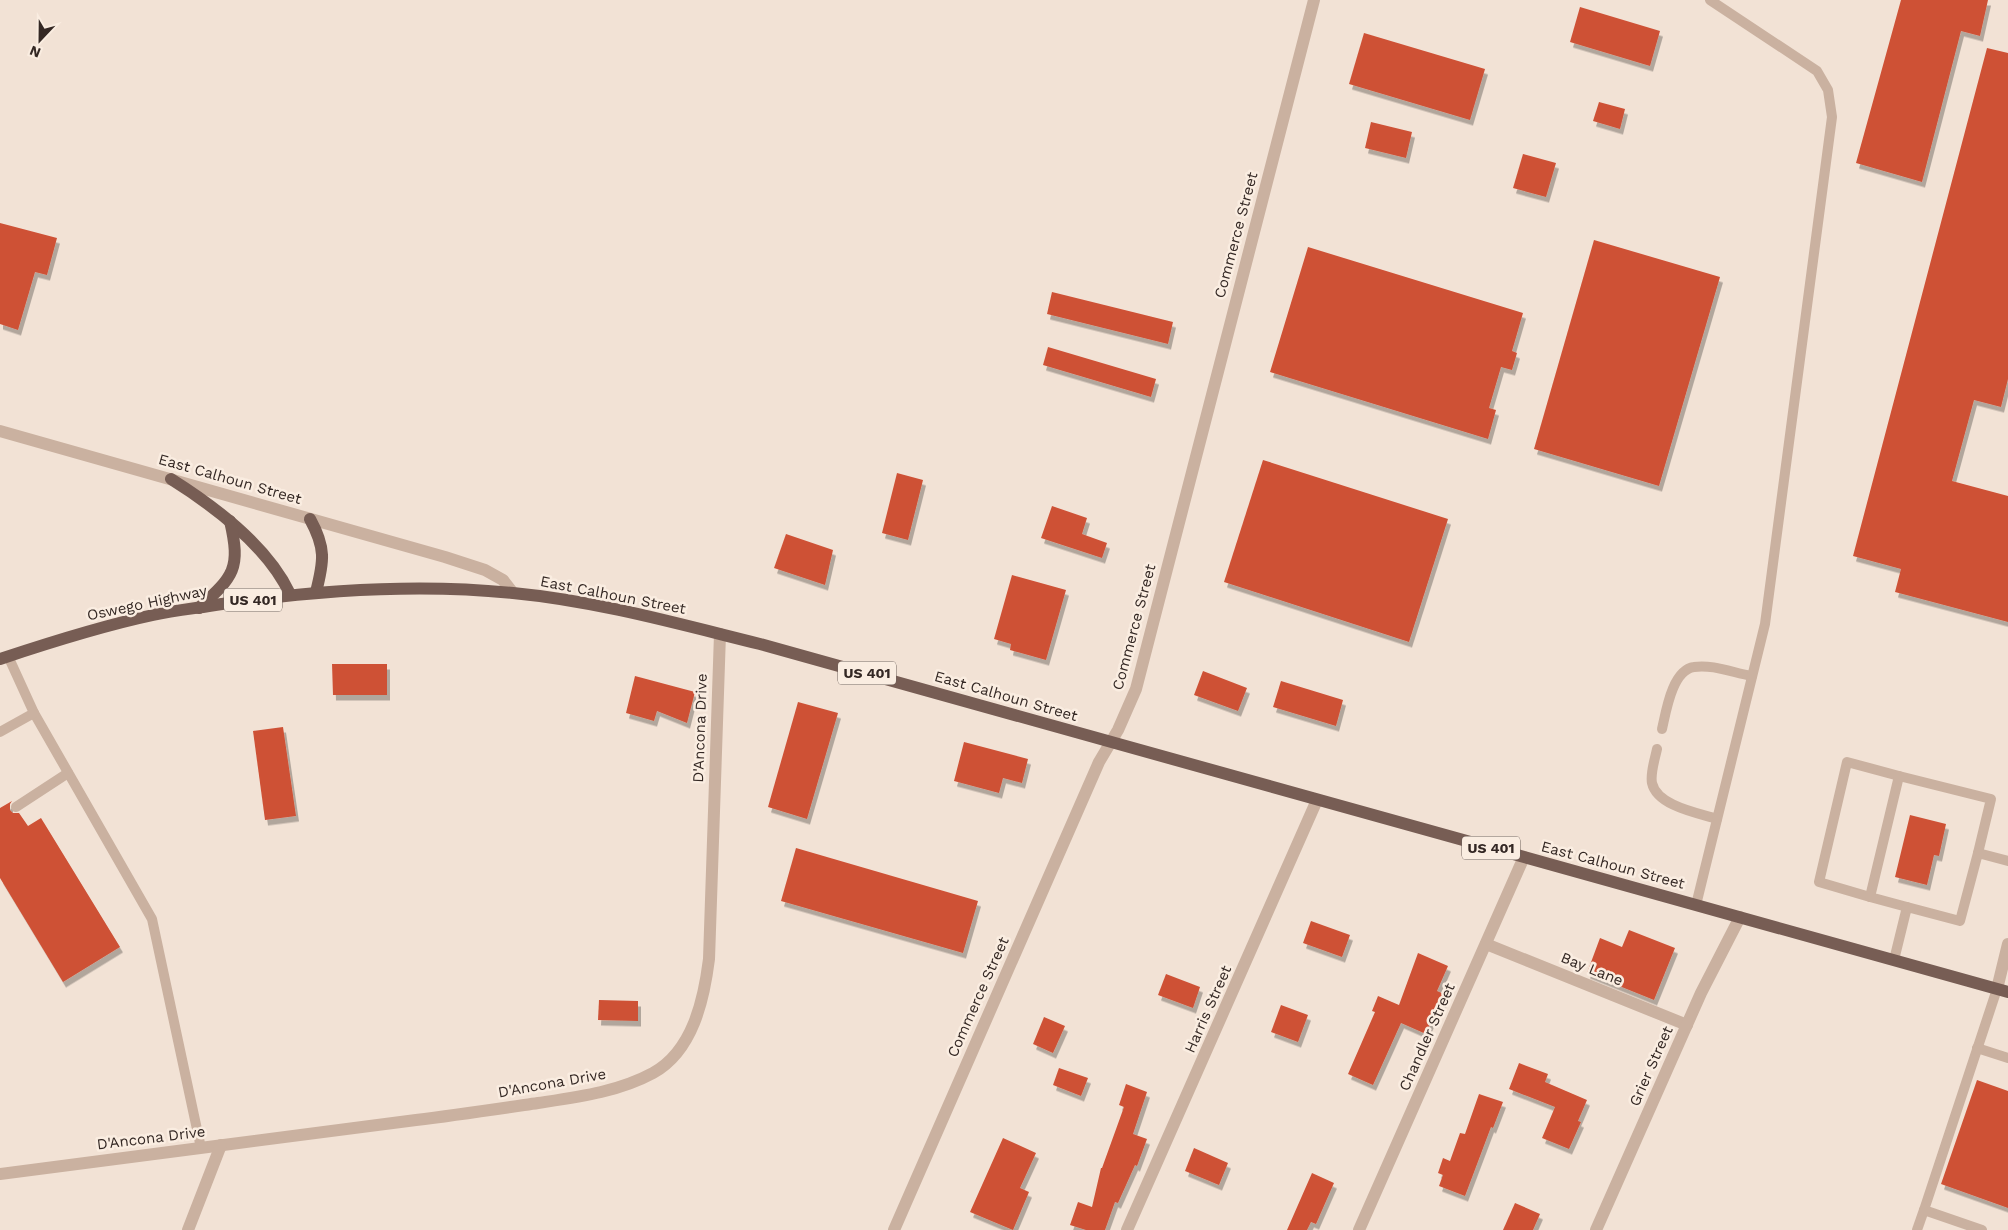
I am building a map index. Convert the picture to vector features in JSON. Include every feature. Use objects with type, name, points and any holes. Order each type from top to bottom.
[{"type":"main road","points":[[171,479],[206,501],[230,521],[273,566],[290,594]]},
{"type":"main road","points":[[310,519],[319,534],[322,545],[322,560],[316,592]]},
{"type":"main road","points":[[199,608],[221,588],[230,575],[235,561],[236,548],[230,521]]},
{"type":"main road","name":"Oswego Highway","points":[[4,657],[74,635],[154,615],[290,594],[386,589],[513,593]]},
{"type":"main road","name":"East Calhoun Street","points":[[513,593],[633,613],[720,634],[2002,990]]},
{"type":"street","name":"Commerce Street","points":[[894,1230],[1098,762],[1112,742],[1136,690],[1314,0]]},
{"type":"street","name":"East Calhoun Street","points":[[0,431],[394,542],[485,570],[503,580],[513,593]]},
{"type":"street","name":"D'Ancona Drive","points":[[0,1174],[473,1113],[595,1094],[620,1087],[654,1072],[668,1062],[684,1041],[698,1015],[706,983],[709,959],[720,634]]},
{"type":"street","name":"Harris Street","points":[[1127,1230],[1212,1042],[1317,800]]},
{"type":"street","name":"Chandler Street","points":[[1360,1230],[1524,858]]},
{"type":"street","name":"Grier Street","points":[[1596,1230],[1700,993],[1740,918]]},
{"type":"street","name":"Bay Lane","points":[[1486,944],[1687,1025]]},
{"type":"street","points":[[2002,990],[2008,944]]},
{"type":"street","points":[[188,1230],[221,1145]]},
{"type":"lane","points":[[1696,905],[1764,624],[1832,117],[1828,90],[1818,71],[1710,0]]},
{"type":"lane","points":[[4,657],[152,919],[201,1148]]},
{"type":"lane","points":[[1662,729],[1670,695],[1682,674],[1692,667],[1706,667],[1752,676]]},
{"type":"lane","points":[[0,732],[34,713]]},
{"type":"lane","points":[[1657,749],[1652,782],[1656,792],[1678,807],[1717,819]]},
{"type":"lane","points":[[1847,762],[1991,799],[1978,853],[1960,921],[1819,882],[1847,762]]},
{"type":"lane","points":[[16,807],[68,773]]},
{"type":"lane","points":[[1870,897],[1899,776]]},
{"type":"lane","points":[[1978,853],[2008,861]]},
{"type":"lane","points":[[1894,960],[1907,907]]},
{"type":"lane","points":[[1917,1230],[1977,1048],[2002,990]]},
{"type":"lane","points":[[1977,1048],[2008,1058]]},
{"type":"lane","points":[[1924,1210],[1982,1230]]},
{"type":"building","points":[[1901,0],[1988,0],[1980,36],[1961,31],[1922,182],[1856,163]]},
{"type":"building","points":[[1580,7],[1660,31],[1650,66],[1570,42]]},
{"type":"building","points":[[1364,33],[1485,69],[1470,120],[1349,84]]},
{"type":"building","points":[[1987,48],[2008,53],[2008,379],[2001,407],[1974,400],[1952,481],[2008,496],[2008,622],[1895,592],[1901,569],[1853,556]]},
{"type":"building","points":[[1599,102],[1625,109],[1620,129],[1593,121]]},
{"type":"building","points":[[1371,122],[1412,132],[1406,158],[1365,148]]},
{"type":"building","points":[[1523,154],[1556,163],[1546,197],[1513,188]]},
{"type":"building","points":[[0,223],[57,238],[47,275],[35,272],[18,330],[0,324]]},
{"type":"building","points":[[1594,240],[1720,277],[1659,486],[1534,449]]},
{"type":"building","points":[[1308,247],[1523,313],[1512,351],[1517,353],[1512,370],[1501,367],[1489,408],[1496,410],[1488,439],[1270,372]]},
{"type":"building","points":[[1052,292],[1173,322],[1168,344],[1047,314]]},
{"type":"building","points":[[1048,347],[1156,379],[1151,397],[1043,365]]},
{"type":"building","points":[[1263,460],[1448,519],[1409,642],[1224,582]]},
{"type":"building","points":[[897,473],[923,480],[908,540],[882,533]]},
{"type":"building","points":[[1052,506],[1087,518],[1082,534],[1107,543],[1102,558],[1041,538]]},
{"type":"building","points":[[786,534],[833,550],[825,585],[774,568]]},
{"type":"building","points":[[1012,575],[1066,590],[1046,660],[1010,650],[1011,644],[994,639]]},
{"type":"building","points":[[332,664],[387,664],[387,695],[333,695]]},
{"type":"building","points":[[1203,671],[1247,688],[1238,711],[1194,695]]},
{"type":"building","points":[[635,676],[695,692],[687,723],[657,711],[654,721],[626,713]]},
{"type":"building","points":[[1281,681],[1343,700],[1336,726],[1273,707]]},
{"type":"building","points":[[798,702],[838,713],[807,819],[768,807]]},
{"type":"building","points":[[283,727],[296,816],[265,820],[253,731]]},
{"type":"building","points":[[964,742],[1028,759],[1022,783],[1003,778],[999,793],[954,781]]},
{"type":"building","points":[[12,801],[10,810],[13,813],[19,813],[28,826],[41,818],[120,947],[63,982],[0,878],[0,808]]},
{"type":"building","points":[[1910,815],[1946,824],[1939,856],[1934,855],[1927,885],[1895,877]]},
{"type":"building","points":[[796,848],[978,901],[963,953],[781,901]]},
{"type":"building","points":[[1311,921],[1350,935],[1342,957],[1303,943]]},
{"type":"building","points":[[1629,930],[1675,948],[1654,1000],[1587,973],[1600,938],[1622,947]]},
{"type":"building","points":[[1418,953],[1448,966],[1437,991],[1446,995],[1441,1008],[1437,1007],[1426,1034],[1401,1023],[1373,1085],[1348,1074],[1375,1012],[1372,1011],[1378,996],[1399,1005]]},
{"type":"building","points":[[1166,974],[1200,987],[1193,1008],[1158,995]]},
{"type":"building","points":[[599,1000],[638,1001],[638,1021],[598,1020]]},
{"type":"building","points":[[1281,1005],[1308,1015],[1298,1042],[1271,1032]]},
{"type":"building","points":[[1044,1017],[1065,1026],[1053,1053],[1033,1044]]},
{"type":"building","points":[[1519,1063],[1548,1074],[1545,1082],[1587,1100],[1578,1121],[1581,1122],[1569,1149],[1542,1138],[1555,1107],[1509,1089]]},
{"type":"building","points":[[1059,1068],[1088,1078],[1081,1096],[1053,1085]]},
{"type":"building","points":[[1977,1080],[2008,1091],[2008,1208],[1941,1184]]},
{"type":"building","points":[[1126,1084],[1147,1092],[1133,1134],[1147,1139],[1137,1166],[1135,1165],[1118,1203],[1115,1202],[1105,1230],[1086,1230],[1070,1225],[1078,1202],[1092,1207],[1101,1168],[1124,1107],[1119,1105]]},
{"type":"building","points":[[1479,1094],[1503,1102],[1493,1128],[1491,1127],[1465,1196],[1439,1186],[1443,1175],[1438,1173],[1443,1158],[1450,1161],[1460,1133],[1465,1134]]},
{"type":"building","points":[[1003,1138],[1036,1153],[1020,1188],[1029,1192],[1013,1230],[970,1212]]},
{"type":"building","points":[[1194,1148],[1228,1163],[1219,1185],[1185,1171]]},
{"type":"building","points":[[1312,1173],[1334,1183],[1316,1224],[1311,1222],[1307,1230],[1287,1230]]},
{"type":"building","points":[[1515,1203],[1540,1214],[1533,1230],[1503,1230]]}]
